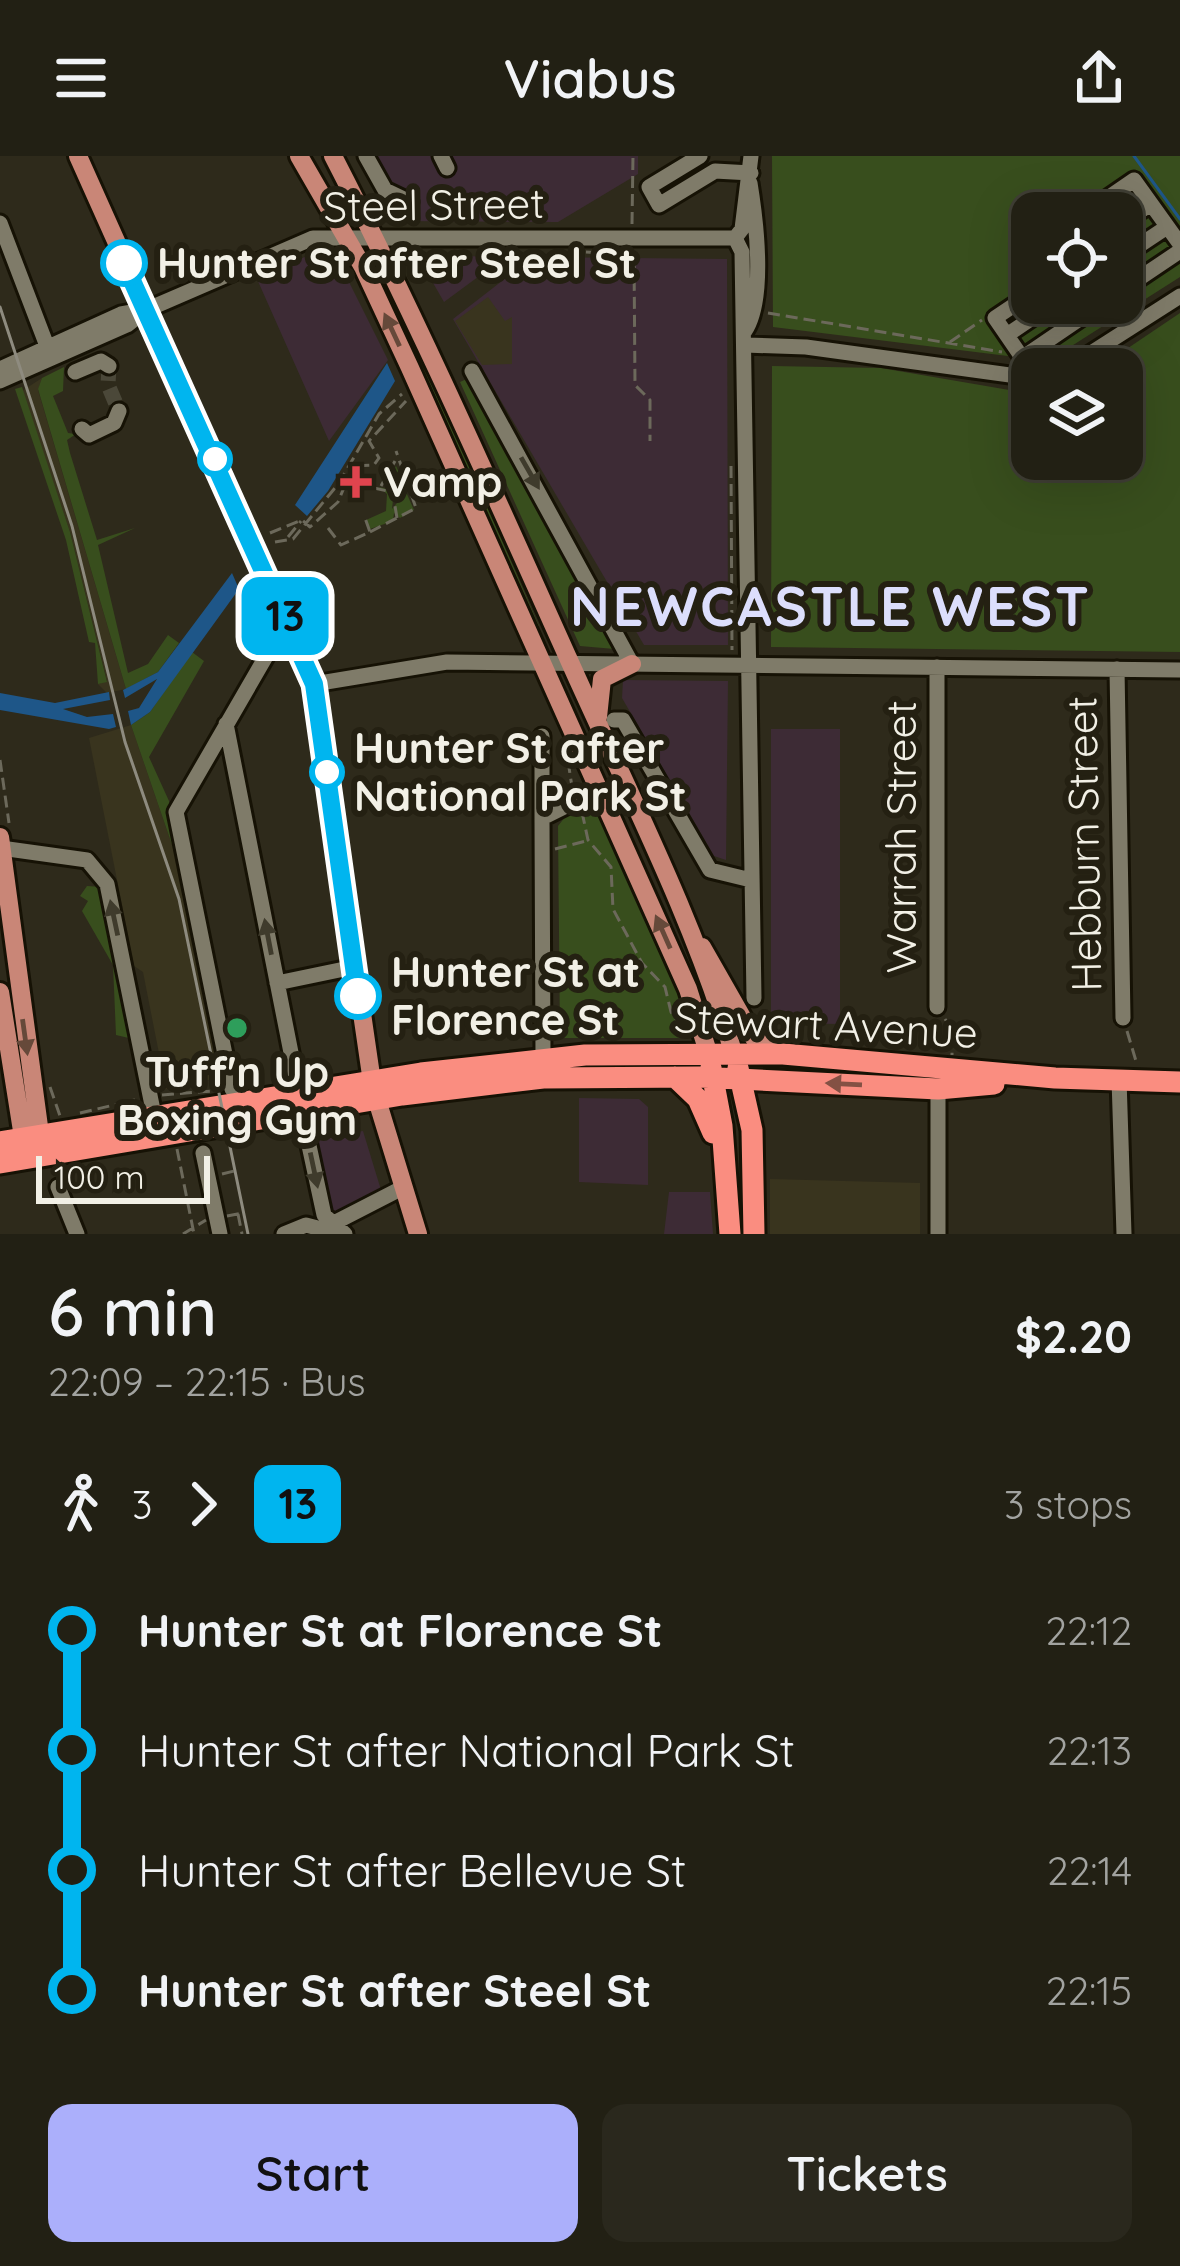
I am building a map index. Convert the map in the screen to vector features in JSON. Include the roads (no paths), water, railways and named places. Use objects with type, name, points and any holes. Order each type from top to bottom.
[{"type":"highway","name":"Stewart Avenue","points":[[26,1146],[375,1091],[543,1058],[783,1054],[1055,1078],[1180,1082]]},
{"type":"highway","points":[[709,1055],[730,1234]]},
{"type":"highway","points":[[734,1055],[752,1130],[754,1234]]},
{"type":"highway","points":[[675,1077],[705,1111],[727,1179]]},
{"type":"highway","name":"Stewart Avenue","points":[[375,1091],[543,1078],[713,1078],[938,1089],[1055,1078]]},
{"type":"highway","name":"Stewart Avenue","points":[[26,1146],[152,1103],[301,1103]]},
{"type":"highway","points":[[0,1163],[26,1146]]},
{"type":"main road","points":[[78,156],[314,684],[375,1091],[418,1234]]},
{"type":"main road","points":[[299,156],[346,237],[600,790],[688,988],[709,1055]]},
{"type":"main road","points":[[333,156],[375,237],[570,664],[607,723],[734,1055]]},
{"type":"main road","points":[[607,723],[602,679],[632,664]]},
{"type":"main road","points":[[0,837],[26,1146]]},
{"type":"main road","points":[[688,929],[719,968],[754,1038],[783,1054]]},
{"type":"main road","points":[[0,992],[26,1146]]},
{"type":"main road","points":[[0,1117],[15,1101]]},
{"type":"street","points":[[366,156],[385,190],[410,202]]},
{"type":"street","points":[[707,161],[751,170],[746,240],[754,313],[745,338],[754,998]]},
{"type":"street","points":[[1117,192],[1134,180],[1142,192]]},
{"type":"street","points":[[1143,193],[1180,248],[1143,275]]},
{"type":"street","points":[[1143,209],[1151,204]]},
{"type":"street","points":[[0,224],[47,346]]},
{"type":"street","points":[[1143,243],[1168,226]]},
{"type":"street","name":"Steel Street","points":[[0,369],[121,314],[146,310],[313,238],[746,240]]},
{"type":"street","points":[[1099,348],[1180,296]]},
{"type":"street","points":[[1011,307],[995,318],[1015,348]]},
{"type":"street","name":"Steel Street","points":[[0,381],[127,325],[146,310]]},
{"type":"street","points":[[1007,335],[1023,324]]},
{"type":"street","points":[[1050,348],[1075,324]]},
{"type":"street","points":[[745,338],[1011,366]]},
{"type":"street","points":[[75,372],[100,361],[109,366]]},
{"type":"street","points":[[472,371],[632,664]]},
{"type":"street","points":[[82,429],[88,435],[112,425],[118,411]]},
{"type":"street","points":[[242,1101],[232,1089],[176,812],[185,778],[226,724],[272,646],[294,636]]},
{"type":"street","points":[[314,684],[447,662],[1180,670]]},
{"type":"street","name":"Warrah Street","points":[[937,668],[937,1007]]},
{"type":"street","name":"Hebburn Street","points":[[1117,669],[1123,1018]]},
{"type":"street","points":[[607,723],[623,719],[710,870],[751,880]]},
{"type":"street","points":[[226,724],[324,1215],[336,1229]]},
{"type":"street","points":[[542,736],[543,1058]]},
{"type":"street","points":[[542,818],[600,790]]},
{"type":"street","points":[[1,848],[87,860],[107,884],[152,1103]]},
{"type":"street","points":[[277,983],[353,967]]},
{"type":"street","points":[[1124,1234],[1128,1080]]},
{"type":"street","points":[[938,1089],[938,1234]]},
{"type":"street","points":[[203,1154],[220,1234]]},
{"type":"street","points":[[58,1187],[77,1234]]},
{"type":"street","points":[[284,1234],[306,1225],[336,1229],[404,1187]]},
{"type":"water","points":[[387,363],[395,381],[328,491],[307,516],[295,505]]},
{"type":"water","points":[[232,573],[239,589],[150,712],[131,725],[128,711],[139,708],[157,679],[125,698],[123,690],[158,672]]},
{"type":"water","points":[[109,692],[110,700],[63,709],[87,717],[113,714],[116,727],[109,729],[0,710],[0,693],[55,703]]},
{"type":"waterway","points":[[1134,156],[1180,219]]},
{"type":"tunnel","points":[[109,366],[108,385],[119,411]]},
{"type":"tram line","points":[[0,307],[72,526],[125,742],[179,899],[248,1234]]},
{"type":"place","name":"Hunter St after Steel St","points":[[124,263]]},
{"type":"place","name":"Vamp","points":[[356,482]]},
{"type":"place","name":"Hunter St after National Park St","points":[[327,772]]},
{"type":"place","name":"Hunter St at Florence St","points":[[358,996]]},
{"type":"place","name":"Tuff'n Up Boxing Gym","points":[[237,1028]]},
{"type":"district","name":"NEWCASTLE WEST","points":[[831,607]]}]
